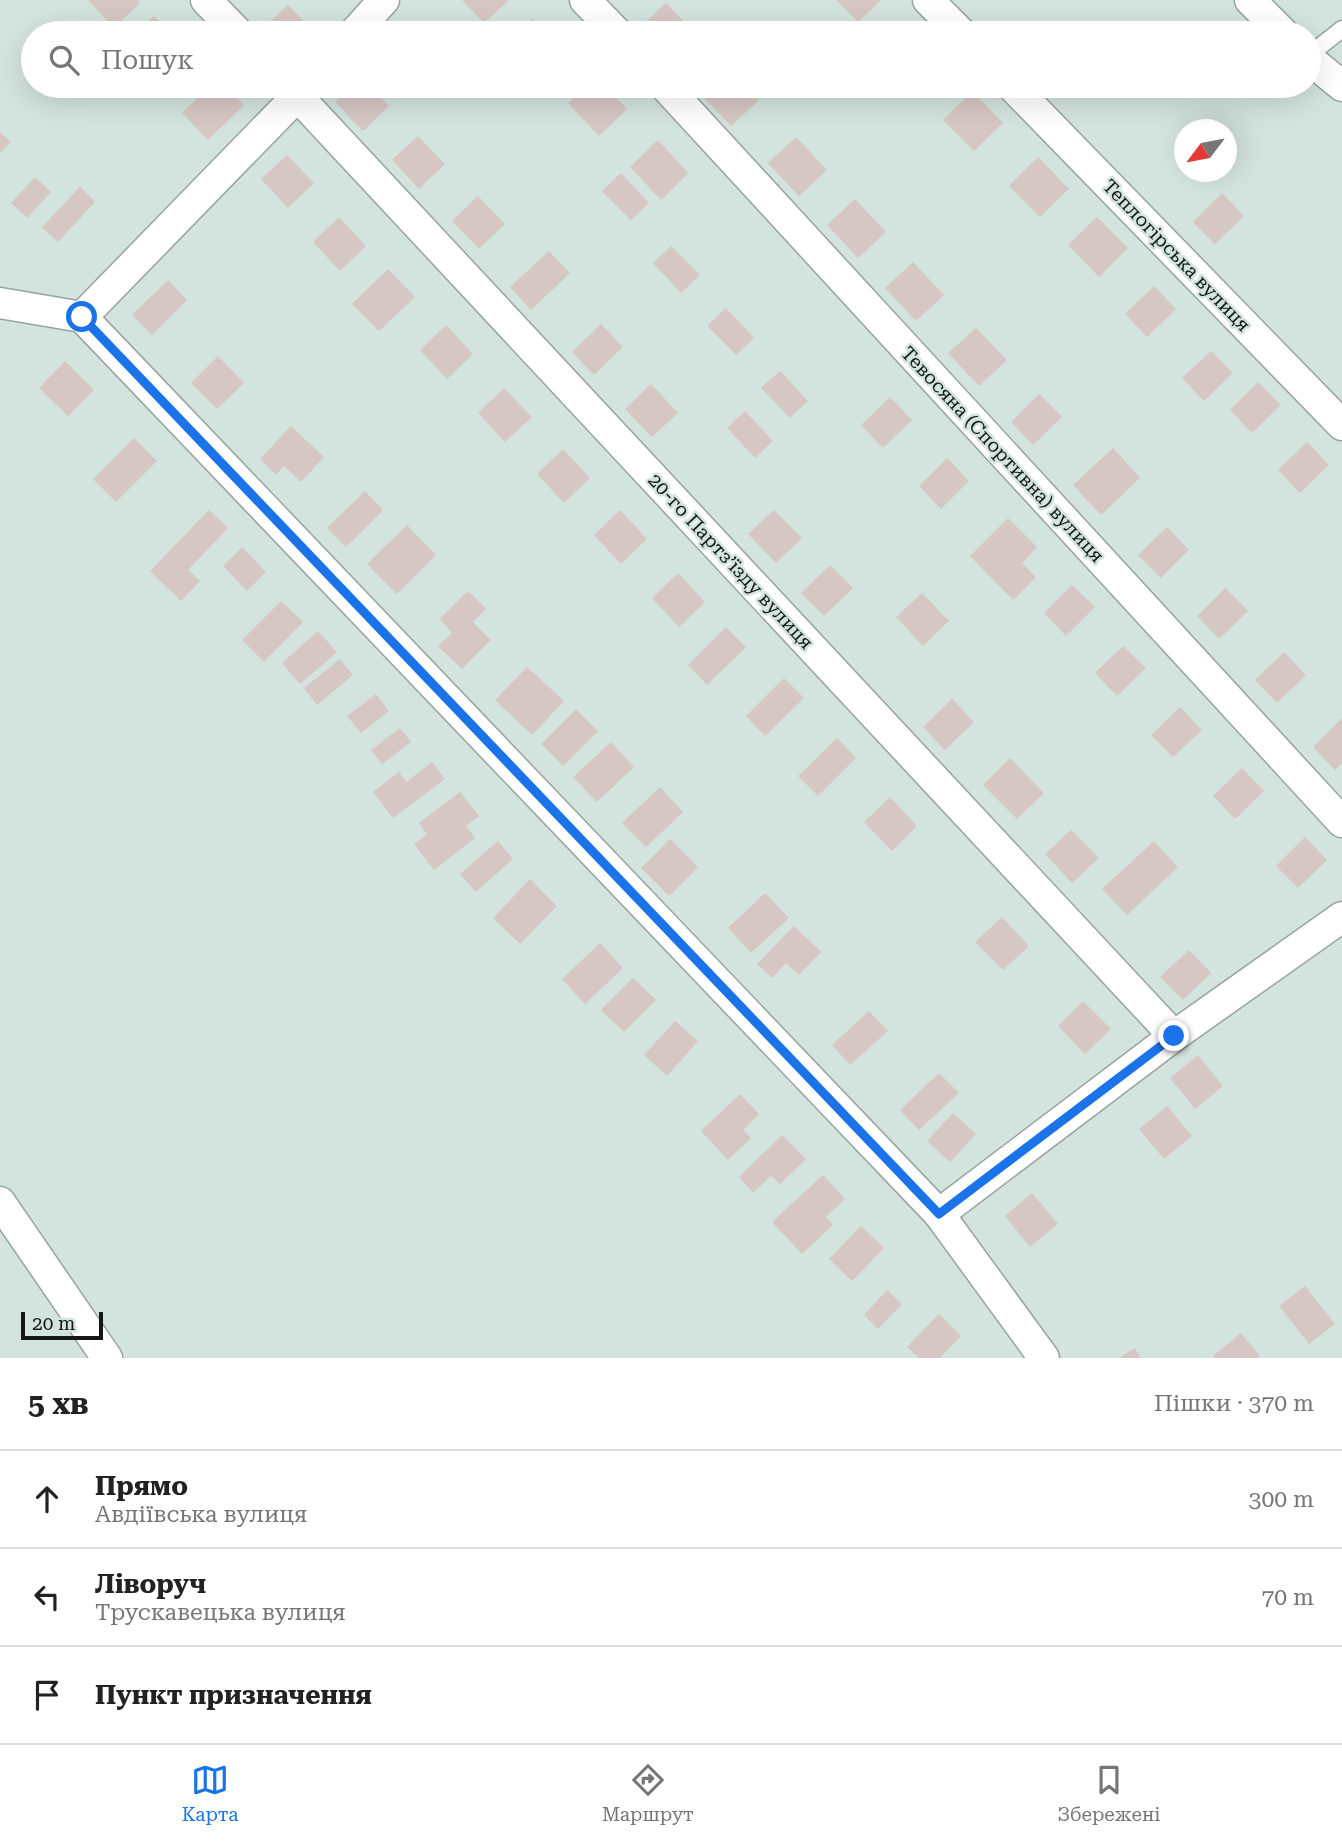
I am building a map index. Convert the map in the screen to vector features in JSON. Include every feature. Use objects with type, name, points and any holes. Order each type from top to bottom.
[{"type":"street","points":[[206,0],[226,21]]},
{"type":"street","points":[[365,21],[384,0]]},
{"type":"street","points":[[928,0],[949,21]]},
{"type":"street","points":[[1250,0],[1271,21]]},
{"type":"street","points":[[594,2],[608,21]]},
{"type":"street","points":[[1321,68],[1342,86]]},
{"type":"street","points":[[82,317],[289,98]]},
{"type":"street","name":"20-го Партз’їзду вулиця","points":[[306,98],[1174,1036]]},
{"type":"street","name":"Тевосяна (Спортивна) вулиця","points":[[676,98],[1342,822]]},
{"type":"street","name":"Теплогірська вулиця","points":[[1024,98],[1342,425]]},
{"type":"street","points":[[0,303],[82,317],[939,1214],[1044,1358]]},
{"type":"street","points":[[939,1214],[1174,1036],[1342,918]]},
{"type":"street","points":[[0,1202],[107,1358]]},
{"type":"lane","points":[[1321,47],[1342,29]]},
{"type":"building","points":[[88,0],[137,0],[140,3],[121,21],[108,21]]},
{"type":"building","points":[[462,0],[509,0],[486,21],[482,21]]},
{"type":"building","points":[[836,0],[881,0],[859,21]]},
{"type":"building","points":[[666,3],[683,21],[647,21]]},
{"type":"building","points":[[288,5],[303,21],[271,21]]},
{"type":"building","points":[[198,98],[237,98],[244,105],[208,140],[182,113]]},
{"type":"building","points":[[339,98],[381,98],[389,106],[363,131],[335,102]]},
{"type":"building","points":[[574,98],[616,98],[627,109],[599,136],[568,103]]},
{"type":"building","points":[[704,98],[759,100],[731,126]]},
{"type":"building","points":[[965,98],[979,98],[1003,123],[974,151],[943,120]]},
{"type":"building","points":[[0,132],[11,142],[0,153]]},
{"type":"building","points":[[418,136],[445,164],[419,189],[392,160]]},
{"type":"building","points":[[796,137],[827,170],[799,196],[768,163]]},
{"type":"building","points":[[658,140],[688,173],[661,200],[630,167]]},
{"type":"building","points":[[287,155],[314,183],[288,208],[261,179]]},
{"type":"building","points":[[1038,157],[1069,189],[1040,217],[1009,186]]},
{"type":"building","points":[[621,173],[649,203],[631,220],[602,191]]},
{"type":"building","points":[[35,177],[51,192],[27,218],[11,203]]},
{"type":"building","points":[[80,187],[95,202],[58,242],[42,227]]},
{"type":"building","points":[[1222,193],[1244,216],[1215,244],[1193,222]]},
{"type":"building","points":[[478,196],[505,224],[479,249],[452,221]]},
{"type":"building","points":[[855,199],[886,232],[858,258],[827,225]]},
{"type":"building","points":[[339,217],[366,246],[340,271],[313,242]]},
{"type":"building","points":[[1097,217],[1128,248],[1099,277],[1068,245]]},
{"type":"building","points":[[671,246],[700,275],[681,293],[653,263]]},
{"type":"building","points":[[549,251],[570,273],[531,310],[510,287]]},
{"type":"building","points":[[913,262],[944,295],[916,321],[885,288]]},
{"type":"building","points":[[388,269],[415,297],[379,331],[352,304]]},
{"type":"building","points":[[168,280],[187,300],[152,335],[132,315]]},
{"type":"building","points":[[1154,286],[1176,309],[1147,337],[1125,314]]},
{"type":"building","points":[[726,308],[754,338],[736,355],[707,326]]},
{"type":"building","points":[[601,324],[623,347],[594,375],[572,352]]},
{"type":"building","points":[[446,325],[473,354],[447,379],[420,350]]},
{"type":"building","points":[[976,328],[1007,360],[979,386],[948,353]]},
{"type":"building","points":[[1211,351],[1233,373],[1204,401],[1182,378]]},
{"type":"building","points":[[218,356],[244,383],[217,409],[191,383]]},
{"type":"building","points":[[65,361],[94,390],[68,416],[39,388]]},
{"type":"building","points":[[780,371],[808,401],[790,418],[761,388]]},
{"type":"building","points":[[1258,382],[1281,405],[1252,433],[1230,410]]},
{"type":"building","points":[[651,384],[678,413],[652,437],[625,409]]},
{"type":"building","points":[[504,388],[532,417],[505,442],[478,413]]},
{"type":"building","points":[[1039,394],[1062,417],[1033,445],[1011,422]]},
{"type":"building","points":[[890,397],[912,420],[883,448],[861,425]]},
{"type":"building","points":[[745,411],[773,441],[755,458],[727,428]]},
{"type":"building","points":[[291,426],[324,457],[301,482],[284,466],[276,475],[260,459]]},
{"type":"building","points":[[134,438],[157,461],[116,502],[93,479]]},
{"type":"building","points":[[1307,442],[1329,465],[1300,493],[1278,470]]},
{"type":"building","points":[[1113,448],[1140,478],[1101,515],[1073,485]]},
{"type":"building","points":[[563,449],[590,478],[564,503],[537,474]]},
{"type":"building","points":[[947,458],[969,481],[941,509],[919,486]]},
{"type":"building","points":[[365,491],[383,510],[346,547],[327,528]]},
{"type":"building","points":[[209,510],[228,528],[188,570],[200,581],[181,601],[150,571]]},
{"type":"building","points":[[620,510],[647,539],[621,564],[594,535]]},
{"type":"building","points":[[774,510],[802,538],[776,563],[748,534]]},
{"type":"building","points":[[1008,518],[1037,547],[1022,563],[1036,577],[1013,600],[970,556]]},
{"type":"building","points":[[407,525],[436,555],[397,594],[367,564]]},
{"type":"building","points":[[1167,527],[1189,550],[1161,578],[1138,555]]},
{"type":"building","points":[[242,547],[266,572],[247,591],[223,566]]},
{"type":"building","points":[[830,565],[853,588],[824,616],[801,593]]},
{"type":"building","points":[[678,573],[705,602],[679,627],[652,598]]},
{"type":"building","points":[[1072,585],[1095,607],[1066,636],[1044,613]]},
{"type":"building","points":[[1225,588],[1248,611],[1219,639],[1197,616]]},
{"type":"building","points":[[468,591],[486,609],[473,622],[491,640],[462,669],[438,646],[452,633],[440,619]]},
{"type":"building","points":[[922,593],[949,621],[923,646],[896,617]]},
{"type":"building","points":[[281,601],[303,622],[264,662],[242,640]]},
{"type":"building","points":[[726,627],[746,647],[707,685],[688,665]]},
{"type":"building","points":[[318,631],[337,652],[300,684],[282,663]]},
{"type":"building","points":[[1123,646],[1146,668],[1117,696],[1095,673]]},
{"type":"building","points":[[1284,652],[1306,675],[1277,703],[1255,680]]},
{"type":"building","points":[[340,659],[353,675],[317,705],[304,688]]},
{"type":"building","points":[[527,667],[564,701],[532,735],[495,700]]},
{"type":"building","points":[[784,678],[804,698],[765,736],[746,716]]},
{"type":"building","points":[[376,694],[389,711],[361,733],[347,716]]},
{"type":"building","points":[[952,699],[974,722],[945,750],[923,727]]},
{"type":"building","points":[[1180,707],[1202,730],[1173,757],[1151,735]]},
{"type":"building","points":[[576,709],[598,731],[563,766],[541,744]]},
{"type":"building","points":[[1342,718],[1342,763],[1335,770],[1313,747]]},
{"type":"building","points":[[400,728],[411,742],[382,764],[371,750]]},
{"type":"building","points":[[837,738],[856,758],[818,796],[798,776]]},
{"type":"building","points":[[611,742],[634,767],[597,802],[573,777]]},
{"type":"building","points":[[1010,758],[1044,793],[1017,819],[983,785]]},
{"type":"building","points":[[432,762],[445,779],[393,818],[373,792],[399,772],[406,782]]},
{"type":"building","points":[[1242,768],[1264,791],[1235,819],[1213,796]]},
{"type":"building","points":[[660,787],[683,812],[646,847],[622,823]]},
{"type":"building","points":[[460,792],[479,816],[466,826],[475,838],[434,870],[414,844],[427,834],[419,823]]},
{"type":"building","points":[[890,797],[917,826],[892,851],[864,822]]},
{"type":"building","points":[[1071,830],[1099,858],[1072,883],[1045,854]]},
{"type":"building","points":[[1305,837],[1327,860],[1298,888],[1276,866]]},
{"type":"building","points":[[670,839],[698,867],[669,896],[641,868]]},
{"type":"building","points":[[498,841],[513,859],[476,892],[460,874]]},
{"type":"building","points":[[1154,841],[1178,867],[1127,915],[1102,889]]},
{"type":"building","points":[[530,879],[557,906],[520,944],[493,918]]},
{"type":"building","points":[[765,893],[789,918],[751,953],[728,928]]},
{"type":"building","points":[[1002,917],[1029,946],[1003,970],[975,942]]},
{"type":"building","points":[[794,926],[821,952],[799,975],[786,963],[772,978],[757,964]]},
{"type":"building","points":[[600,943],[623,968],[585,1004],[562,979]]},
{"type":"building","points":[[1189,950],[1211,973],[1183,1000],[1160,977]]},
{"type":"building","points":[[633,978],[656,1000],[624,1032],[601,1010]]},
{"type":"building","points":[[1083,1001],[1111,1029],[1085,1054],[1058,1026]]},
{"type":"building","points":[[869,1011],[888,1031],[850,1065],[832,1045]]},
{"type":"building","points":[[675,1021],[698,1041],[667,1076],[644,1055]]},
{"type":"building","points":[[1198,1055],[1223,1086],[1195,1109],[1170,1078]]},
{"type":"building","points":[[939,1073],[959,1093],[919,1130],[900,1110]]},
{"type":"building","points":[[740,1094],[759,1114],[743,1130],[751,1138],[728,1160],[701,1131]]},
{"type":"building","points":[[1167,1106],[1192,1136],[1164,1159],[1139,1129]]},
{"type":"building","points":[[953,1113],[976,1134],[950,1162],[927,1141]]},
{"type":"building","points":[[782,1135],[806,1159],[780,1184],[771,1176],[753,1193],[739,1177]]},
{"type":"building","points":[[823,1175],[845,1199],[826,1217],[833,1225],[802,1254],[772,1222]]},
{"type":"building","points":[[1032,1193],[1058,1224],[1030,1247],[1005,1216]]},
{"type":"building","points":[[861,1226],[884,1248],[852,1281],[829,1259]]},
{"type":"building","points":[[1305,1286],[1335,1324],[1309,1344],[1279,1306]]},
{"type":"building","points":[[887,1290],[902,1304],[878,1329],[864,1315]]},
{"type":"building","points":[[939,1314],[961,1336],[940,1358],[919,1358],[907,1347]]},
{"type":"building","points":[[1241,1333],[1260,1356],[1258,1358],[1213,1356]]},
{"type":"building","points":[[1135,1348],[1141,1358],[1119,1358]]},
{"type":"route","points":[[82,317],[939,1214],[1174,1036]]}]
